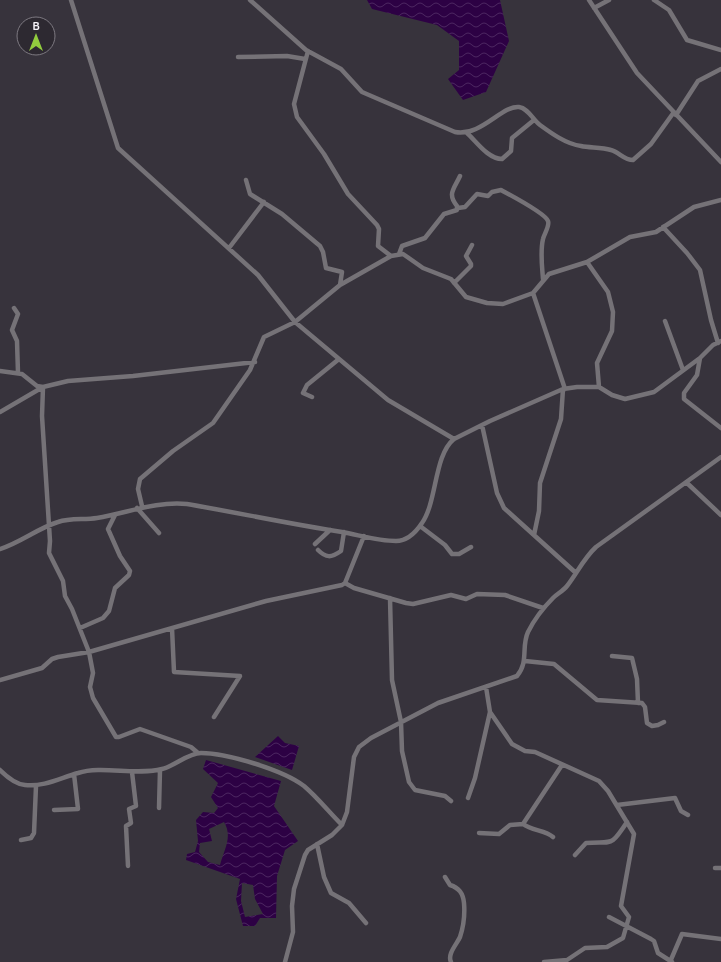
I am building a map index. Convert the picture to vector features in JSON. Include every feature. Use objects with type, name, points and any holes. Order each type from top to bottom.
[{"type":"street","points":[[71,0],[118,148],[258,275],[295,322],[388,400],[454,439]]},
{"type":"street","points":[[250,0],[308,52],[341,69],[362,92],[455,132],[467,133],[514,107],[523,108],[534,120],[574,145],[613,150],[627,159],[633,160],[651,144],[698,82],[721,69]]},
{"type":"street","points":[[589,0],[637,72],[721,162]]},
{"type":"street","points":[[594,8],[609,0]]},
{"type":"street","points":[[654,0],[669,10],[687,40],[721,50]]},
{"type":"street","points":[[308,52],[294,104],[297,117],[324,154],[346,191],[377,225],[378,246],[391,256]]},
{"type":"street","points":[[238,57],[287,56],[305,59]]},
{"type":"street","points":[[467,133],[486,152],[498,159],[502,159],[511,151],[512,138],[534,120]]},
{"type":"street","points":[[458,208],[451,195],[460,176]]},
{"type":"street","points":[[246,180],[250,194],[282,214],[320,246],[323,252],[326,268],[342,272],[340,285]]},
{"type":"street","points":[[399,254],[402,246],[425,238],[444,214],[458,208],[465,207],[477,194],[488,196],[492,192],[501,190],[523,202],[547,219],[548,224],[543,239],[541,254],[543,279]]},
{"type":"street","points":[[159,532],[140,507],[138,489],[140,479],[173,451],[213,423],[255,362],[264,336],[295,322],[340,285],[391,256],[399,254],[407,256],[423,268],[447,277],[466,297],[490,304],[503,304],[533,293],[543,279],[549,274],[587,262],[626,239],[652,234],[689,210],[721,200]]},
{"type":"street","points":[[229,248],[264,202]]},
{"type":"street","points":[[0,549],[16,543],[58,522],[116,515],[140,507],[167,503],[187,504],[396,541],[404,540],[411,536],[420,526],[431,505],[436,480],[446,450],[449,443],[454,439],[564,389],[599,387],[618,398],[636,397],[654,392],[719,342],[710,320],[700,270],[687,253],[662,227]]},
{"type":"street","points":[[454,283],[471,266],[466,256],[472,245]]},
{"type":"street","points":[[587,262],[608,292],[613,312],[610,336],[596,363],[599,387]]},
{"type":"street","points":[[533,293],[564,389],[561,419],[540,483],[539,511],[534,535]]},
{"type":"street","points":[[14,308],[18,314],[12,330],[17,341],[18,373]]},
{"type":"street","points":[[665,321],[683,370]]},
{"type":"street","points":[[700,358],[698,371],[684,393],[684,399],[721,428]]},
{"type":"street","points":[[312,398],[303,393],[307,385],[339,359]]},
{"type":"street","points":[[0,412],[43,387],[68,381],[133,376],[255,362]]},
{"type":"street","points":[[0,370],[18,373],[25,376],[37,386],[43,387]]},
{"type":"street","points":[[43,387],[42,416],[49,526],[49,553],[63,581],[65,596],[89,652],[92,673],[90,687],[93,698],[116,737],[140,729],[191,747],[198,753]]},
{"type":"street","points":[[482,425],[496,493],[504,508],[576,573]]},
{"type":"street","points":[[285,962],[293,932],[292,906],[294,889],[305,855],[308,850],[332,835],[342,825],[347,812],[356,752],[371,738],[438,703],[517,676],[523,670],[527,634],[543,608],[567,586],[596,547],[721,457]]},
{"type":"street","points":[[687,482],[721,515]]},
{"type":"street","points":[[80,628],[103,618],[110,611],[115,588],[129,575],[130,571],[120,556],[108,529],[116,515]]},
{"type":"street","points":[[420,526],[445,545],[452,554],[459,554],[470,548]]},
{"type":"street","points":[[315,544],[330,530]]},
{"type":"street","points":[[318,550],[324,556],[335,556],[342,548],[344,532]]},
{"type":"street","points":[[345,583],[364,536]]},
{"type":"street","points":[[0,680],[42,668],[52,659],[58,657],[89,652],[266,601],[345,583],[354,588],[413,604],[452,595],[466,599],[477,594],[505,595],[543,608]]},
{"type":"street","points":[[390,598],[392,680],[401,722],[401,744],[412,787],[415,790],[445,796],[451,801]]},
{"type":"street","points":[[172,628],[174,672],[240,676],[214,717]]},
{"type":"street","points":[[612,656],[632,658],[637,679],[638,703]]},
{"type":"street","points":[[525,661],[554,664],[597,700],[644,704],[645,717],[649,725],[658,725],[664,722]]},
{"type":"street","points":[[468,798],[475,778],[490,712],[486,687]]},
{"type":"street","points":[[490,712],[512,744],[518,748],[525,751],[535,752],[599,781],[617,804],[634,834],[621,906],[629,917],[624,938],[609,946],[585,948],[567,960],[544,962]]},
{"type":"street","points":[[0,770],[15,782],[24,785],[36,786],[87,771],[132,772],[160,770],[173,766],[198,753],[228,756],[289,778],[304,786],[342,825]]},
{"type":"street","points":[[523,824],[562,765]]},
{"type":"street","points":[[160,770],[160,808]]},
{"type":"street","points":[[128,866],[126,826],[131,823],[129,809],[136,806],[132,772]]},
{"type":"street","points":[[54,810],[78,809],[74,774]]},
{"type":"street","points":[[21,840],[31,838],[34,833],[36,786]]},
{"type":"street","points":[[617,804],[675,798],[681,811],[688,815]]},
{"type":"street","points":[[575,855],[586,843],[606,844],[611,842],[619,835],[627,822]]},
{"type":"street","points":[[479,833],[500,834],[510,825],[523,824],[529,829],[549,833],[553,838]]},
{"type":"street","points":[[317,844],[324,877],[331,893],[349,903],[366,923]]},
{"type":"street","points":[[715,868],[721,868]]},
{"type":"street","points":[[445,877],[450,885],[456,886],[463,896],[465,921],[460,937],[450,956],[451,962]]},
{"type":"street","points":[[609,917],[654,941],[658,953],[671,962],[682,934],[721,939]]},
{"type":"water","points":[[367,0],[500,0],[509,41],[486,92],[463,100],[448,79],[459,70],[459,41],[437,25],[372,9]]},
{"type":"water","points":[[278,736],[285,743],[299,746],[292,770],[255,757]]},
{"type":"water","points":[[206,760],[281,781],[274,806],[298,841],[285,850],[277,876],[276,918],[260,918],[255,926],[243,926],[236,899],[240,879],[186,860],[187,854],[195,852],[198,841],[196,820],[203,812],[214,813],[218,808],[211,797],[218,783],[203,769]],"holes":[[[224,822],[227,827],[228,838],[220,865],[208,862],[199,852],[200,843],[212,841],[209,829]],[[242,883],[253,885],[255,899],[263,914],[245,917],[241,901]]]}]
